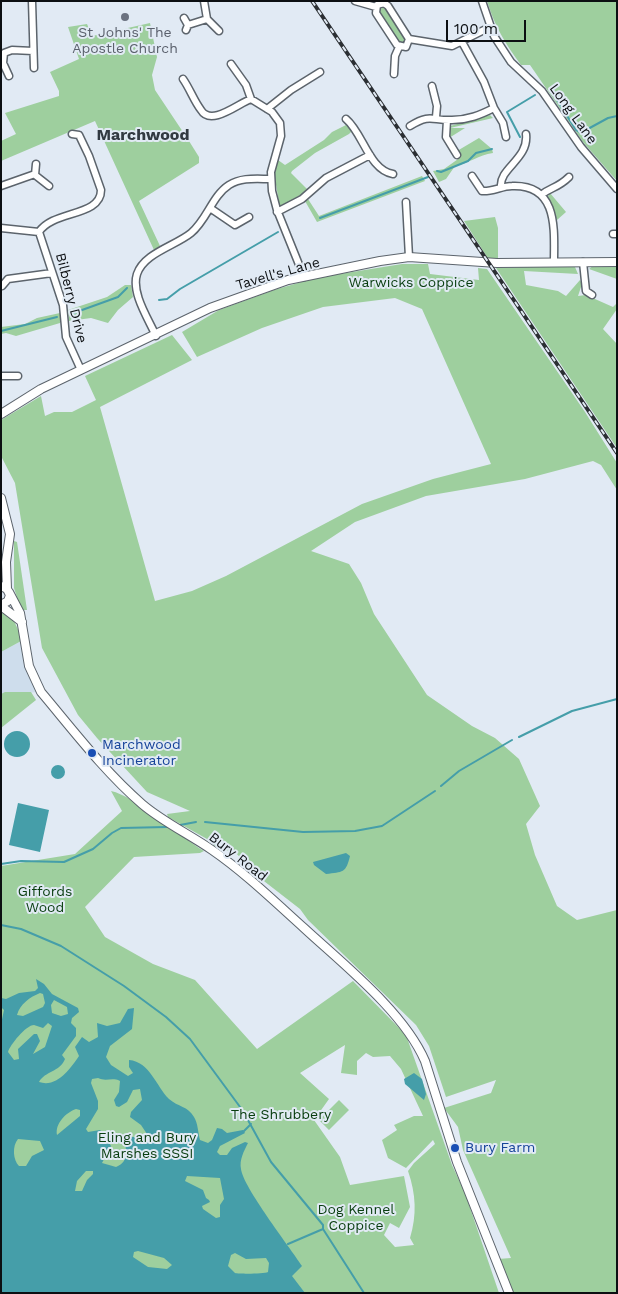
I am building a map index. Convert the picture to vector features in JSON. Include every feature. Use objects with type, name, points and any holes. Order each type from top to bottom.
[{"type":"street","points":[[32,1],[34,68]]},
{"type":"street","points":[[204,1],[208,19],[218,31]]},
{"type":"street","points":[[355,1],[376,7]]},
{"type":"street","name":"Long Lane","points":[[482,1],[490,27],[499,45],[512,62],[542,91],[580,147],[617,190]]},
{"type":"street","points":[[376,7],[383,2],[409,38],[445,46],[462,42],[490,27]]},
{"type":"street","points":[[376,7],[376,13],[399,47]]},
{"type":"street","points":[[184,18],[187,27],[208,19]]},
{"type":"street","points":[[399,47],[406,47],[409,38]]},
{"type":"street","points":[[462,42],[484,82],[494,108],[503,123],[506,137]]},
{"type":"street","points":[[394,74],[394,61],[399,47]]},
{"type":"street","points":[[9,76],[3,63],[4,53],[12,50],[33,50]]},
{"type":"street","points":[[231,64],[246,85],[251,99],[278,119],[282,131],[270,179],[277,212],[304,276]]},
{"type":"street","points":[[267,109],[291,90],[320,72]]},
{"type":"street","points":[[183,79],[201,111],[206,115],[218,115],[251,99]]},
{"type":"street","points":[[432,86],[437,106],[436,118]]},
{"type":"street","points":[[410,126],[420,120],[472,118],[494,108]]},
{"type":"street","points":[[346,119],[353,125],[370,155],[384,171],[393,174]]},
{"type":"street","points":[[447,120],[446,137],[458,155]]},
{"type":"street","points":[[1,228],[39,232],[62,216],[89,209],[105,193],[79,136],[72,134]]},
{"type":"street","points":[[502,187],[502,178],[523,153],[526,134]]},
{"type":"street","points":[[277,212],[302,199],[326,178],[370,155]]},
{"type":"street","points":[[35,174],[36,164]]},
{"type":"street","points":[[35,174],[50,186]]},
{"type":"street","points":[[1,186],[35,174]]},
{"type":"street","points":[[472,176],[482,191],[502,187],[523,187],[541,195],[553,216],[554,262]]},
{"type":"street","points":[[541,195],[548,190],[559,187],[569,177]]},
{"type":"street","points":[[156,336],[137,292],[137,274],[146,260],[178,243],[196,229],[222,191],[230,184],[246,179],[270,179]]},
{"type":"street","points":[[406,202],[409,257]]},
{"type":"street","points":[[210,208],[235,225],[249,217]]},
{"type":"street","name":"Bilberry Drive","points":[[39,232],[47,251],[63,305],[66,337],[81,370]]},
{"type":"street","name":"Tavell's Lane","points":[[1,414],[42,389],[156,336],[210,308],[304,276],[409,257],[489,263],[617,262]]},
{"type":"street","points":[[583,262],[585,288],[592,295]]},
{"type":"street","points":[[2,286],[8,279],[52,273]]},
{"type":"street","points":[[1,376],[18,376]]},
{"type":"street","points":[[1,498],[10,534],[6,562],[8,601],[1,605],[22,622]]},
{"type":"street","points":[[1,571],[6,562]]},
{"type":"street","name":"Bury Road","points":[[6,589],[20,612],[29,666],[41,692],[107,770],[143,805],[213,850],[275,902],[376,996],[407,1030],[418,1046],[440,1114],[493,1257],[509,1293]]},
{"type":"shaded area","points":[[23,640],[41,692],[1,694],[1,652]]},
{"type":"green space","points":[[487,1],[617,1],[617,181],[583,142],[530,65],[521,65],[493,19]]},
{"type":"green space","points":[[383,6],[406,39],[404,43],[398,42],[379,12]]},
{"type":"green space","points":[[150,23],[157,57],[152,75],[155,90],[199,157],[199,163],[139,201],[160,246],[154,250],[95,121],[1,161],[1,141],[16,134],[5,113],[59,96],[59,91],[50,72],[79,59],[68,27],[87,24],[92,36]]},
{"type":"green space","points":[[490,115],[493,118],[450,128],[465,128],[449,138],[450,126]]},
{"type":"green space","points":[[346,125],[353,130],[349,134],[315,153],[292,171],[291,173],[308,190],[280,208],[274,173],[278,160],[285,165],[324,140],[332,132]]},
{"type":"green space","points":[[479,138],[492,149],[493,153],[455,166],[446,179],[439,182],[433,171],[444,169],[461,157],[457,151]]},
{"type":"green space","points":[[422,176],[425,181],[317,222],[305,201],[308,199],[319,216]]},
{"type":"green space","points":[[550,193],[566,212],[557,220],[547,198]]},
{"type":"green space","points":[[495,217],[498,228],[498,259],[489,260],[464,221]]},
{"type":"green space","name":"Warwicks Coppice","points":[[402,264],[428,264],[430,274],[479,280],[478,268],[487,269],[585,412],[617,463],[617,490],[601,465],[593,461],[525,479],[426,496],[355,522],[311,551],[349,564],[361,583],[374,614],[427,695],[472,726],[495,738],[519,759],[540,806],[526,824],[535,855],[557,906],[577,920],[617,910],[617,1293],[513,1293],[498,1259],[511,1258],[463,1150],[458,1127],[444,1108],[491,1093],[496,1080],[446,1097],[429,1046],[416,1025],[308,920],[300,909],[260,878],[233,850],[221,851],[207,839],[168,817],[167,814],[190,811],[147,792],[78,715],[42,648],[15,483],[1,456],[1,420],[41,396],[45,416],[54,412],[72,412],[96,400],[85,376],[172,335],[192,360],[100,407],[155,601],[192,591],[226,576],[362,504],[433,479],[491,464],[422,309],[395,298],[323,307],[262,328],[197,357],[182,332],[219,310],[274,290],[315,278]]},
{"type":"green space","points":[[617,264],[617,279],[589,269],[594,265]]},
{"type":"green space","points":[[523,265],[575,267],[578,274],[524,271],[526,285],[558,291],[566,296],[580,280],[582,284],[578,296],[586,295],[613,307],[617,303],[617,309],[603,329],[617,344],[617,448],[496,268],[523,267]]},
{"type":"green space","points":[[125,285],[131,285],[133,297],[118,310],[108,323],[91,318],[69,321],[68,310],[107,297]]},
{"type":"green space","points":[[60,313],[60,323],[16,336],[6,333],[1,334],[1,327],[25,324],[37,318]]},
{"type":"green space","points":[[14,541],[17,542],[27,610],[21,610],[14,588]]},
{"type":"green space","points":[[1,612],[14,621],[23,640],[1,652]]},
{"type":"green space","points":[[5,692],[31,692],[36,700],[1,728],[1,694]]},
{"type":"green space","name":"Eling and Bury Marshes SSSI","points":[[111,791],[132,800],[204,851],[200,853],[134,857],[85,907],[105,937],[153,964],[195,980],[257,1049],[353,981],[406,1035],[452,1165],[465,1193],[499,1293],[1,1293],[1,866],[75,854],[122,811]],"holes":[[[345,1045],[341,1073],[357,1075],[357,1061],[366,1053],[373,1057],[390,1056],[401,1069],[423,1116],[414,1116],[394,1125],[397,1130],[382,1140],[388,1158],[406,1168],[433,1140],[435,1144],[408,1171],[414,1196],[415,1213],[410,1238],[414,1245],[395,1247],[384,1235],[390,1223],[399,1228],[410,1207],[404,1176],[350,1185],[340,1157],[314,1120],[329,1099],[300,1073]]]},
{"type":"green space","points":[[339,1100],[349,1110],[329,1130],[319,1120]]},
{"type":"water","points":[[17,731],[26,735],[30,744],[26,753],[17,757],[8,753],[4,744],[8,735]]},
{"type":"water","points":[[55,765],[61,765],[65,772],[61,779],[55,779],[51,775],[51,769]]},
{"type":"water","points":[[18,803],[49,810],[40,852],[9,845]]},
{"type":"water","points":[[346,853],[350,856],[349,862],[345,869],[340,872],[326,874],[314,865],[313,862]]},
{"type":"water","points":[[36,979],[44,984],[52,994],[78,1008],[79,1012],[72,1018],[71,1023],[76,1028],[76,1036],[62,1055],[65,1059],[63,1063],[39,1082],[52,1082],[67,1072],[79,1056],[75,1047],[82,1037],[89,1042],[98,1037],[97,1023],[107,1026],[120,1023],[128,1009],[134,1008],[132,1029],[110,1046],[106,1057],[111,1065],[128,1076],[133,1073],[129,1067],[129,1060],[142,1065],[152,1075],[169,1099],[192,1113],[200,1140],[208,1143],[212,1140],[217,1128],[227,1133],[243,1130],[245,1133],[220,1146],[217,1152],[220,1155],[227,1155],[232,1148],[245,1142],[248,1143],[241,1162],[244,1178],[258,1202],[302,1266],[292,1276],[305,1293],[1,1293],[1,1024],[4,1010],[1,1007],[1,998],[6,999],[19,993],[35,991],[38,988]],"holes":[[[40,993],[43,994],[45,1003],[43,1007],[23,1016],[17,1015],[23,1004]],[[54,1000],[67,1007],[68,1014],[61,1016],[52,1013],[51,1005]],[[48,1023],[52,1026],[45,1047],[33,1054],[40,1041],[37,1034],[34,1034],[18,1049],[19,1059],[14,1060],[8,1052],[9,1049],[23,1032],[34,1025],[43,1028]],[[92,1079],[114,1079],[120,1081],[119,1092],[114,1100],[116,1106],[119,1107],[127,1102],[133,1090],[140,1089],[142,1100],[131,1112],[130,1117],[141,1125],[149,1137],[142,1141],[134,1137],[126,1137],[125,1158],[116,1167],[102,1163],[111,1146],[104,1134],[100,1130],[88,1132],[86,1129],[98,1109],[98,1101],[91,1083]],[[76,1109],[80,1110],[80,1116],[57,1135],[59,1123],[65,1116]],[[18,1139],[40,1141],[44,1150],[32,1156],[26,1166],[19,1166],[14,1157],[14,1149]],[[86,1171],[93,1171],[82,1191],[75,1191],[77,1181]],[[187,1176],[220,1178],[224,1199],[220,1205],[220,1217],[216,1218],[203,1209],[202,1206],[210,1202],[203,1190],[185,1181]],[[138,1251],[164,1258],[172,1265],[167,1269],[148,1267],[133,1257],[134,1252]],[[235,1253],[246,1259],[266,1258],[269,1263],[268,1272],[252,1274],[235,1273],[228,1266],[231,1255]]]},
{"type":"water","points":[[414,1073],[422,1079],[426,1094],[424,1100],[405,1084],[404,1079]]},
{"type":"waterway","points":[[550,89],[576,130],[581,133]]},
{"type":"waterway","points":[[520,137],[507,112],[535,95]]},
{"type":"waterway","points":[[586,130],[608,118],[617,116]]},
{"type":"waterway","points":[[437,171],[441,172],[468,161],[476,153],[492,149]]},
{"type":"waterway","points":[[320,218],[428,177]]},
{"type":"waterway","points":[[159,300],[167,299],[180,289],[278,232]]},
{"type":"waterway","points":[[71,314],[118,297],[127,288]]},
{"type":"waterway","points":[[1,331],[57,317]]},
{"type":"waterway","points":[[519,737],[572,711],[617,699]]},
{"type":"waterway","points":[[441,786],[459,771],[512,740]]},
{"type":"waterway","points":[[205,822],[303,832],[355,831],[382,826],[435,791]]},
{"type":"waterway","points":[[180,825],[196,822]]},
{"type":"waterway","points":[[1,864],[21,861],[64,862],[93,849],[121,828],[167,827]]},
{"type":"waterway","points":[[1,925],[21,929],[61,946],[124,986],[166,1017],[190,1039],[243,1111],[271,1162],[323,1225],[323,1229]]},
{"type":"waterway","points":[[244,1131],[251,1124]]},
{"type":"waterway","points":[[288,1244],[323,1229],[364,1293]]},
{"type":"railway","points":[[312,1],[617,453]]},
{"type":"place","name":"St Johns' The Apostle Church","points":[[125,17]]},
{"type":"place","name":"Marchwood Incinerator","points":[[92,753]]},
{"type":"place","name":"Bury Farm","points":[[455,1148]]},
{"type":"district","name":"Marchwood","points":[[143,135]]},
{"type":"park label","name":"Giffords Wood","points":[[45,900]]},
{"type":"park label","name":"The Shrubbery","points":[[281,1115]]},
{"type":"park label","name":"Dog Kennel Coppice","points":[[356,1218]]}]
